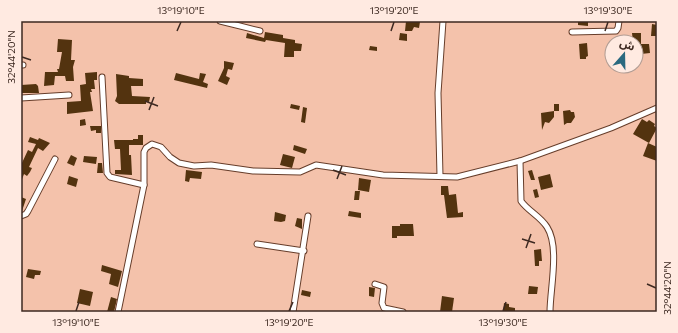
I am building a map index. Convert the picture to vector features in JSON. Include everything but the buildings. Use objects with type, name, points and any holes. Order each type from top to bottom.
[{"type":"street","points":[[220,21],[260,31]]},
{"type":"street","points":[[440,176],[438,93],[444,21]]},
{"type":"street","points":[[572,32],[616,31],[619,21]]},
{"type":"street","points":[[102,77],[107,173],[110,177],[144,185]]},
{"type":"street","points":[[21,98],[69,95]]},
{"type":"street","points":[[118,312],[144,185],[144,152],[146,148],[152,144],[161,147],[170,157],[179,163],[194,166],[211,165],[253,171],[300,172],[316,165],[383,175],[440,176],[451,178],[472,175],[520,161],[611,128],[657,108]]},
{"type":"street","points":[[21,216],[26,214],[28,211],[55,159]]},
{"type":"street","points":[[520,161],[521,201],[546,225],[551,238],[554,257],[550,312]]},
{"type":"street","points":[[293,312],[304,251],[308,216]]},
{"type":"street","points":[[257,244],[304,251]]},
{"type":"street","points":[[375,284],[384,287],[382,303],[384,308],[403,312]]}]
